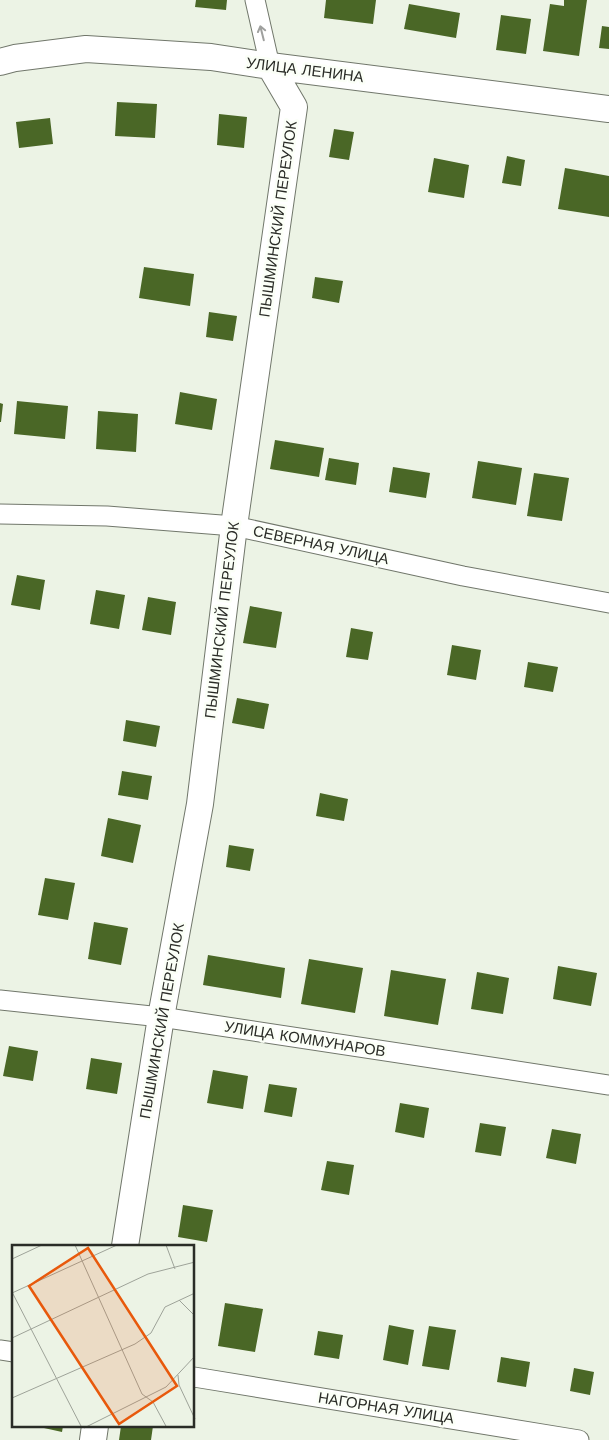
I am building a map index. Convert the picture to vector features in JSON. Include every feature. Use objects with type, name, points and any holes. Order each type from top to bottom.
[{"type":"street","name":"ПЫШМИНСКИЙ ПЕРЕУЛОК","points":[[125,1245],[161,1017],[200,804],[234,526],[294,107],[270,66],[255,0]]},
{"type":"street","name":"УЛИЦА ЛЕНИНА","points":[[0,62],[86,48],[212,57],[609,109]]},
{"type":"street","name":"СЕВЕРНАЯ УЛИЦА","points":[[0,514],[108,516],[234,526],[463,576],[609,603]]},
{"type":"street","name":"УЛИЦА КОММУНАРОВ","points":[[0,1000],[161,1017],[609,1085]]},
{"type":"street","name":"НАГОРНАЯ УЛИЦА","points":[[195,1377],[579,1440]]},
{"type":"building","points":[[196,0],[227,0],[226,10],[195,7]]},
{"type":"building","points":[[326,0],[376,0],[373,24],[324,18]]},
{"type":"building","points":[[564,0],[587,0],[579,56],[543,51],[550,4],[564,6]]},
{"type":"building","points":[[409,4],[460,13],[456,38],[404,29]]},
{"type":"building","points":[[501,15],[531,19],[526,54],[496,50]]},
{"type":"building","points":[[602,26],[609,27],[609,49],[599,48]]},
{"type":"building","points":[[117,102],[157,104],[155,138],[115,136]]},
{"type":"building","points":[[219,114],[247,117],[244,148],[217,145]]},
{"type":"building","points":[[50,118],[53,144],[19,148],[16,122]]},
{"type":"building","points":[[334,129],[354,132],[349,160],[329,157]]},
{"type":"building","points":[[507,156],[525,160],[521,186],[502,183]]},
{"type":"building","points":[[434,158],[469,165],[464,198],[428,192]]},
{"type":"building","points":[[565,168],[609,176],[609,217],[558,209]]},
{"type":"building","points":[[144,267],[194,274],[190,306],[139,298]]},
{"type":"building","points":[[315,277],[343,281],[339,303],[312,298]]},
{"type":"building","points":[[209,312],[237,316],[233,341],[206,337]]},
{"type":"building","points":[[180,392],[217,399],[212,430],[175,424]]},
{"type":"building","points":[[17,401],[68,406],[65,439],[14,434]]},
{"type":"building","points":[[0,403],[3,404],[1,422],[0,422]]},
{"type":"building","points":[[98,411],[138,414],[136,452],[96,449]]},
{"type":"building","points":[[275,440],[324,448],[319,477],[270,469]]},
{"type":"building","points":[[329,458],[359,463],[356,485],[325,480]]},
{"type":"building","points":[[478,461],[522,468],[516,505],[472,498]]},
{"type":"building","points":[[393,467],[430,473],[426,498],[389,492]]},
{"type":"building","points":[[534,473],[569,478],[562,521],[527,516]]},
{"type":"building","points":[[17,575],[45,580],[40,610],[11,605]]},
{"type":"building","points":[[96,590],[125,595],[119,629],[90,624]]},
{"type":"building","points":[[148,597],[176,602],[171,635],[142,630]]},
{"type":"building","points":[[250,606],[282,612],[276,648],[243,643]]},
{"type":"building","points":[[351,628],[373,632],[368,660],[346,657]]},
{"type":"building","points":[[452,645],[481,650],[476,680],[447,675]]},
{"type":"building","points":[[528,662],[558,667],[553,692],[524,687]]},
{"type":"building","points":[[237,698],[269,704],[264,729],[232,723]]},
{"type":"building","points":[[126,720],[160,726],[156,747],[123,741]]},
{"type":"building","points":[[122,771],[152,776],[148,800],[118,795]]},
{"type":"building","points":[[320,793],[348,799],[344,821],[316,816]]},
{"type":"building","points":[[108,818],[141,825],[133,863],[101,856]]},
{"type":"building","points":[[229,845],[254,849],[250,871],[226,867]]},
{"type":"building","points":[[45,878],[75,883],[68,920],[38,915]]},
{"type":"building","points":[[94,922],[128,928],[121,965],[88,959]]},
{"type":"building","points":[[208,955],[285,968],[281,998],[203,985]]},
{"type":"building","points":[[309,959],[363,968],[355,1013],[301,1004]]},
{"type":"building","points":[[558,966],[597,973],[591,1006],[553,999]]},
{"type":"building","points":[[391,970],[446,979],[438,1025],[384,1016]]},
{"type":"building","points":[[477,972],[509,978],[503,1014],[471,1009]]},
{"type":"building","points":[[9,1046],[38,1051],[33,1081],[3,1076]]},
{"type":"building","points":[[91,1058],[122,1063],[117,1094],[86,1089]]},
{"type":"building","points":[[213,1070],[248,1076],[243,1109],[207,1103]]},
{"type":"building","points":[[269,1084],[297,1088],[292,1117],[264,1112]]},
{"type":"building","points":[[400,1103],[429,1108],[424,1138],[395,1132]]},
{"type":"building","points":[[480,1123],[506,1127],[501,1156],[475,1152]]},
{"type":"building","points":[[552,1129],[581,1134],[576,1164],[546,1158]]},
{"type":"building","points":[[327,1161],[354,1165],[349,1195],[321,1190]]},
{"type":"building","points":[[183,1205],[213,1210],[207,1242],[178,1237]]},
{"type":"building","points":[[225,1303],[263,1309],[255,1352],[218,1346]]},
{"type":"building","points":[[389,1325],[414,1330],[408,1365],[383,1360]]},
{"type":"building","points":[[429,1326],[456,1330],[449,1370],[422,1366]]},
{"type":"building","points":[[318,1331],[343,1335],[339,1359],[314,1355]]},
{"type":"building","points":[[501,1357],[530,1362],[526,1387],[497,1382]]},
{"type":"building","points":[[574,1368],[594,1372],[590,1395],[570,1391]]},
{"type":"building","points":[[44,1428],[63,1428],[62,1432]]},
{"type":"building","points":[[121,1428],[153,1428],[151,1440],[119,1440]]}]
